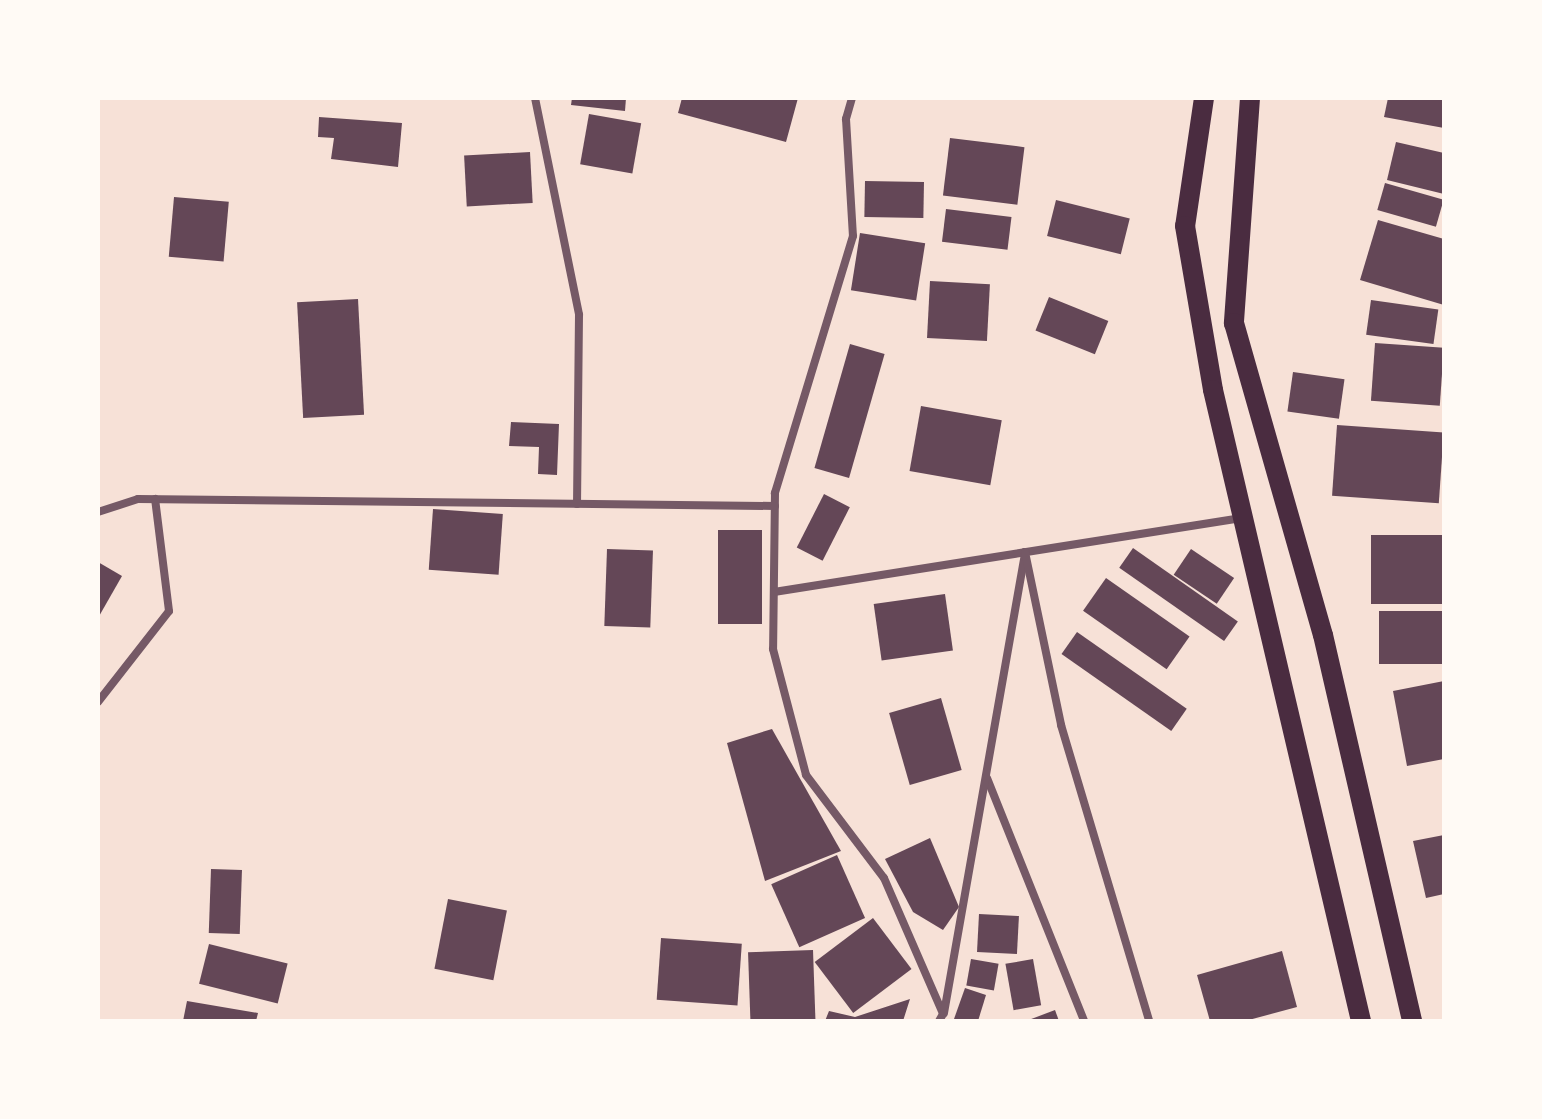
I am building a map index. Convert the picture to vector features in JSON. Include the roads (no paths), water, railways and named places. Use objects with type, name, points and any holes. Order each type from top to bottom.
[{"type":"main road","points":[[1204,98],[1185,226],[1244,518],[1361,1021]]},
{"type":"main road","points":[[1250,98],[1234,323],[1323,635],[1412,1021]]},
{"type":"street","points":[[535,98],[579,315],[577,504]]},
{"type":"street","points":[[852,98],[846,119],[853,236],[775,506],[773,649],[806,775],[884,878],[941,1018]]},
{"type":"street","points":[[98,702],[169,611],[155,499]]},
{"type":"street","points":[[98,512],[155,499],[775,506]]},
{"type":"street","points":[[774,592],[1244,518]]},
{"type":"street","points":[[941,1018],[1025,552]]},
{"type":"street","points":[[1025,552],[1061,725],[1149,1021]]},
{"type":"street","points":[[986,777],[1084,1021]]}]
